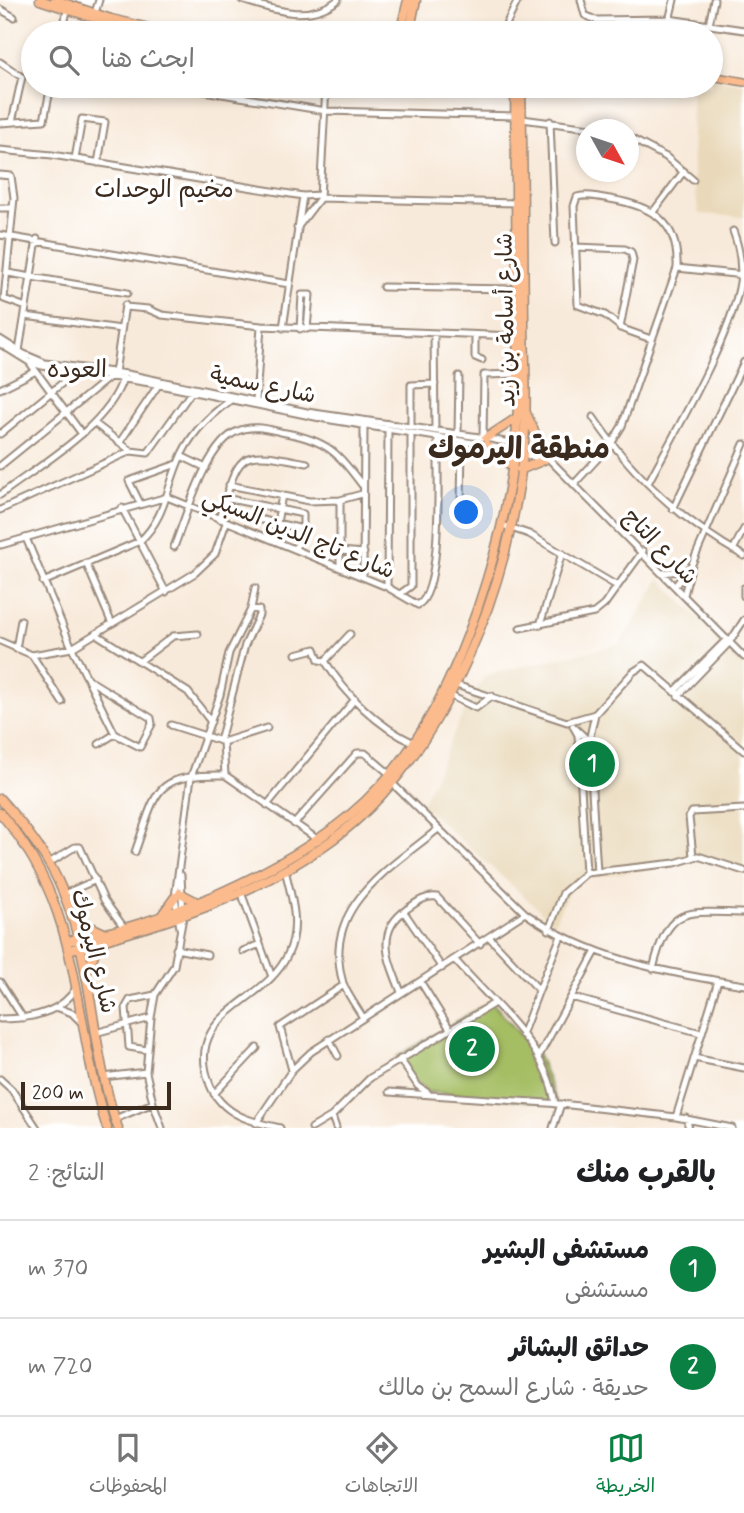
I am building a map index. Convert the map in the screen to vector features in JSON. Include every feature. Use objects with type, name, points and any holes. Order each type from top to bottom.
[{"type":"highway","points":[[40,0],[100,21]]},
{"type":"highway","points":[[55,0],[125,21]]},
{"type":"highway","points":[[403,21],[408,0]]},
{"type":"highway","points":[[412,21],[416,0]]},
{"type":"highway","name":"شارع أسامة بن زيد","points":[[68,945],[179,916],[285,870],[333,840],[424,742],[451,696],[485,610],[505,526],[526,411],[519,118],[516,98]]},
{"type":"highway","name":"شارع أسامة بن زيد","points":[[519,448],[515,203],[520,98]]},
{"type":"highway","points":[[518,417],[485,440],[516,468],[547,458],[526,411]]},
{"type":"highway","name":"شارع أسامة بن زيد","points":[[101,936],[162,915],[179,916],[199,902],[275,867],[319,841],[392,779],[452,677],[505,526]]},
{"type":"highway","name":"شارع اليرموك","points":[[0,799],[48,863],[64,894],[78,943],[103,1077],[118,1128]]},
{"type":"highway","name":"شارع اليرموك","points":[[0,813],[30,852],[56,902],[68,945],[107,1128]]},
{"type":"highway","points":[[162,915],[178,895],[199,902]]},
{"type":"highway","points":[[72,918],[101,936],[91,954],[85,978]]},
{"type":"main road","points":[[723,78],[744,82]]},
{"type":"street","points":[[95,13],[99,0]]},
{"type":"street","points":[[245,0],[301,14],[317,11],[338,0]]},
{"type":"street","points":[[508,21],[518,0]]},
{"type":"street","points":[[581,0],[585,15],[590,19],[682,21]]},
{"type":"street","points":[[669,19],[674,0]]},
{"type":"street","points":[[710,21],[714,0]]},
{"type":"street","points":[[0,9],[14,17]]},
{"type":"street","points":[[65,21],[67,11]]},
{"type":"street","points":[[723,27],[744,30]]},
{"type":"street","points":[[0,62],[21,76]]},
{"type":"street","points":[[12,122],[21,82]]},
{"type":"street","points":[[0,123],[44,120],[49,98]]},
{"type":"street","points":[[246,98],[326,111],[519,118],[576,125]]},
{"type":"street","points":[[298,228],[320,197],[326,98]]},
{"type":"street","points":[[75,159],[82,119],[105,122],[98,163]]},
{"type":"street","points":[[550,121],[555,243]]},
{"type":"street","points":[[639,141],[648,145],[693,180]]},
{"type":"street","points":[[0,150],[75,159],[303,196],[515,203]]},
{"type":"street","points":[[653,212],[684,171]]},
{"type":"street","points":[[0,175],[11,177],[13,208],[8,273],[3,282],[4,299],[26,307]]},
{"type":"street","points":[[284,328],[303,196]]},
{"type":"street","points":[[575,482],[611,444],[622,426],[677,268],[673,237],[653,212],[618,201],[578,197],[574,206],[578,305],[605,315],[620,328],[652,339]]},
{"type":"street","points":[[0,208],[13,208]]},
{"type":"street","points":[[648,483],[726,326],[742,275],[739,249],[733,231]]},
{"type":"street","points":[[0,235],[37,239],[289,284]]},
{"type":"street","points":[[19,351],[37,239]]},
{"type":"street","points":[[575,247],[625,249],[631,252],[633,260],[620,328]]},
{"type":"street","points":[[0,261],[9,261]]},
{"type":"street","points":[[677,268],[742,275]]},
{"type":"street","points":[[8,273],[127,293]]},
{"type":"street","points":[[383,287],[515,289]]},
{"type":"street","points":[[302,295],[310,295],[303,329],[302,295]]},
{"type":"street","points":[[0,466],[113,374],[125,306],[148,309],[162,315],[284,328],[516,336]]},
{"type":"street","points":[[25,316],[121,329]]},
{"type":"street","points":[[256,401],[261,326]]},
{"type":"street","points":[[434,333],[436,434]]},
{"type":"street","points":[[475,335],[475,357],[482,360]]},
{"type":"street","name":"شارع سمية","points":[[0,341],[45,363],[436,434],[462,441],[485,440]]},
{"type":"street","name":"شارع سمية","points":[[0,341],[29,362],[77,371],[113,374],[215,397],[364,425],[411,430]]},
{"type":"street","points":[[29,362],[82,434]]},
{"type":"street","points":[[673,509],[744,362]]},
{"type":"street","points":[[0,389],[36,371]]},
{"type":"street","points":[[0,434],[77,371]]},
{"type":"street","points":[[485,440],[484,375],[517,374]]},
{"type":"street","points":[[458,434],[459,376]]},
{"type":"street","points":[[0,495],[94,423],[123,378]]},
{"type":"street","points":[[120,442],[159,384]]},
{"type":"street","points":[[400,594],[411,586],[411,385],[435,384]]},
{"type":"street","points":[[94,423],[131,451],[146,454],[153,448],[192,391]]},
{"type":"street","points":[[211,414],[215,397]]},
{"type":"street","points":[[43,582],[140,541],[156,524],[181,456],[211,414],[230,400]]},
{"type":"street","points":[[593,417],[611,444],[673,509],[705,534],[744,556]]},
{"type":"street","points":[[363,577],[364,425]]},
{"type":"street","points":[[174,547],[205,468],[230,435],[245,428],[261,428],[325,444],[342,458],[362,485]]},
{"type":"street","points":[[387,587],[388,429]]},
{"type":"street","name":"شارع سمية","points":[[436,434],[458,434],[519,448]]},
{"type":"street","name":"شارع تاج الدين السبكي","points":[[167,497],[387,587],[414,604],[423,602],[437,558],[436,434]]},
{"type":"street","points":[[461,505],[462,441]]},
{"type":"street","points":[[684,595],[692,564],[744,444]]},
{"type":"street","name":"شارع التاج","points":[[519,448],[547,458],[575,482],[744,657]]},
{"type":"street","points":[[0,510],[131,451]]},
{"type":"street","points":[[219,519],[229,485],[243,460],[255,454],[307,463]]},
{"type":"street","points":[[181,456],[205,468]]},
{"type":"street","points":[[140,503],[129,481],[177,464]]},
{"type":"street","points":[[229,485],[309,501],[340,500],[362,494]]},
{"type":"street","points":[[274,540],[282,495]]},
{"type":"street","points":[[0,546],[122,508],[167,497]]},
{"type":"street","points":[[225,498],[303,514],[302,540],[294,549]]},
{"type":"street","points":[[340,500],[340,568]]},
{"type":"street","points":[[122,508],[166,592]]},
{"type":"street","points":[[254,517],[303,528]]},
{"type":"street","points":[[0,642],[32,655],[72,648],[186,581],[211,560],[221,542],[226,523]]},
{"type":"street","points":[[505,526],[562,553],[617,586]]},
{"type":"street","points":[[733,550],[744,529]]},
{"type":"street","points":[[26,538],[72,648],[115,734],[137,748],[142,745],[152,724],[151,718],[89,680]]},
{"type":"street","points":[[340,551],[364,553]]},
{"type":"street","points":[[520,628],[594,614],[643,551]]},
{"type":"street","points":[[540,625],[562,553]]},
{"type":"street","points":[[86,564],[112,624]]},
{"type":"street","points":[[676,586],[692,564]]},
{"type":"street","points":[[663,573],[686,570]]},
{"type":"street","points":[[744,588],[744,596]]},
{"type":"street","points":[[162,1128],[146,1072],[147,1050],[155,995],[172,972],[176,949],[178,895],[191,777],[220,695],[229,653],[251,608],[255,589]]},
{"type":"street","points":[[225,775],[221,741],[245,645],[260,615],[259,610],[251,608]]},
{"type":"street","points":[[16,649],[21,620]]},
{"type":"street","points":[[676,694],[714,656],[744,620]]},
{"type":"street","points":[[96,634],[188,692],[211,722]]},
{"type":"street","points":[[139,661],[173,636],[198,634]]},
{"type":"street","points":[[325,661],[350,634]]},
{"type":"street","points":[[296,654],[315,649],[319,660],[325,661],[355,699],[393,733],[415,744]]},
{"type":"street","points":[[32,655],[62,702]]},
{"type":"street","points":[[597,872],[589,741],[595,715],[641,665],[744,751]]},
{"type":"street","points":[[456,685],[567,722],[589,741]]},
{"type":"street","points":[[451,696],[471,708],[484,705],[492,696]]},
{"type":"street","points":[[267,805],[355,699]]},
{"type":"street","points":[[567,722],[595,715]]},
{"type":"street","points":[[171,725],[221,741],[267,728]]},
{"type":"street","points":[[573,726],[578,735],[586,873]]},
{"type":"street","points":[[99,744],[115,734]]},
{"type":"street","points":[[295,824],[357,753],[365,753],[438,829],[525,913],[549,930],[595,953],[653,969],[744,985]]},
{"type":"street","points":[[135,852],[160,789],[173,780],[191,777],[225,775],[319,841]]},
{"type":"street","points":[[693,856],[689,817],[692,812],[744,809]]},
{"type":"street","points":[[362,1016],[344,985],[340,948],[353,903],[369,886],[438,829]]},
{"type":"street","points":[[48,863],[79,846],[106,905],[124,926]]},
{"type":"street","points":[[549,930],[563,893],[575,879],[586,873],[675,863],[693,856],[744,871]]},
{"type":"street","points":[[280,1128],[256,1123],[230,1111],[214,1094],[205,1063],[207,1040],[226,1013],[272,977],[287,956],[295,928],[295,909],[285,870]]},
{"type":"street","points":[[64,894],[96,880]]},
{"type":"street","points":[[241,891],[272,977]]},
{"type":"street","points":[[401,992],[385,947],[389,929],[404,912],[421,900],[437,897],[480,944]]},
{"type":"street","points":[[404,912],[442,968]]},
{"type":"street","points":[[653,969],[661,940],[676,918],[690,912],[744,913]]},
{"type":"street","points":[[256,1123],[292,1070],[329,1039],[490,938],[525,913]]},
{"type":"street","points":[[522,1035],[561,936]]},
{"type":"street","points":[[490,938],[539,990]]},
{"type":"street","points":[[243,951],[260,944]]},
{"type":"street","points":[[176,949],[207,955]]},
{"type":"street","points":[[540,1054],[595,953]]},
{"type":"street","points":[[455,960],[540,1054],[550,1075],[558,1104],[553,1128]]},
{"type":"street","points":[[420,981],[450,1029]]},
{"type":"street","points":[[676,1117],[718,981]]},
{"type":"street","points":[[0,982],[23,1018]]},
{"type":"street","points":[[292,1070],[280,1027],[344,985]]},
{"type":"street","points":[[0,1019],[23,1018],[60,1007],[76,988]]},
{"type":"street","points":[[147,1050],[130,1048],[125,1023],[128,1001],[155,995]]},
{"type":"street","points":[[570,998],[701,1033]]},
{"type":"street","points":[[312,1128],[332,1116],[370,1078],[493,1004]]},
{"type":"street","points":[[60,1007],[72,1013],[83,1025]]},
{"type":"street","points":[[95,1033],[151,1018]]},
{"type":"street","points":[[329,1039],[338,1056]]},
{"type":"street","points":[[214,1094],[257,1048]]},
{"type":"street","points":[[694,1058],[744,1068]]},
{"type":"street","points":[[400,1059],[418,1086],[428,1093]]},
{"type":"street","points":[[103,1077],[146,1072]]},
{"type":"street","points":[[0,1079],[12,1090],[37,1128]]},
{"type":"street","points":[[389,1092],[558,1104],[686,1118],[732,1128]]},
{"type":"street","points":[[115,1119],[153,1103]]},
{"type":"street","points":[[332,1116],[336,1128]]},
{"type":"street","points":[[686,1118],[689,1128]]},
{"type":"shaded area","points":[[723,80],[744,84],[744,217],[699,214],[693,180],[691,98],[723,98]]},
{"type":"shaded area","points":[[660,579],[744,664],[744,874],[698,858],[674,865],[583,879],[570,889],[554,923],[422,805],[458,724],[485,675],[620,644]]},
{"type":"green space","points":[[491,1001],[538,1055],[557,1103],[427,1092],[411,1078],[397,1057]]},
{"type":"place","name":"مستشفى البشير","points":[[592,764]]},
{"type":"place","name":"حدائق البشائر","points":[[472,1049]]},
{"type":"district","name":"مخيم الوحدات","points":[[164,189]]},
{"type":"district","name":"العوده","points":[[77,369]]},
{"type":"district","name":"منطقة اليرموك","points":[[519,448]]}]
